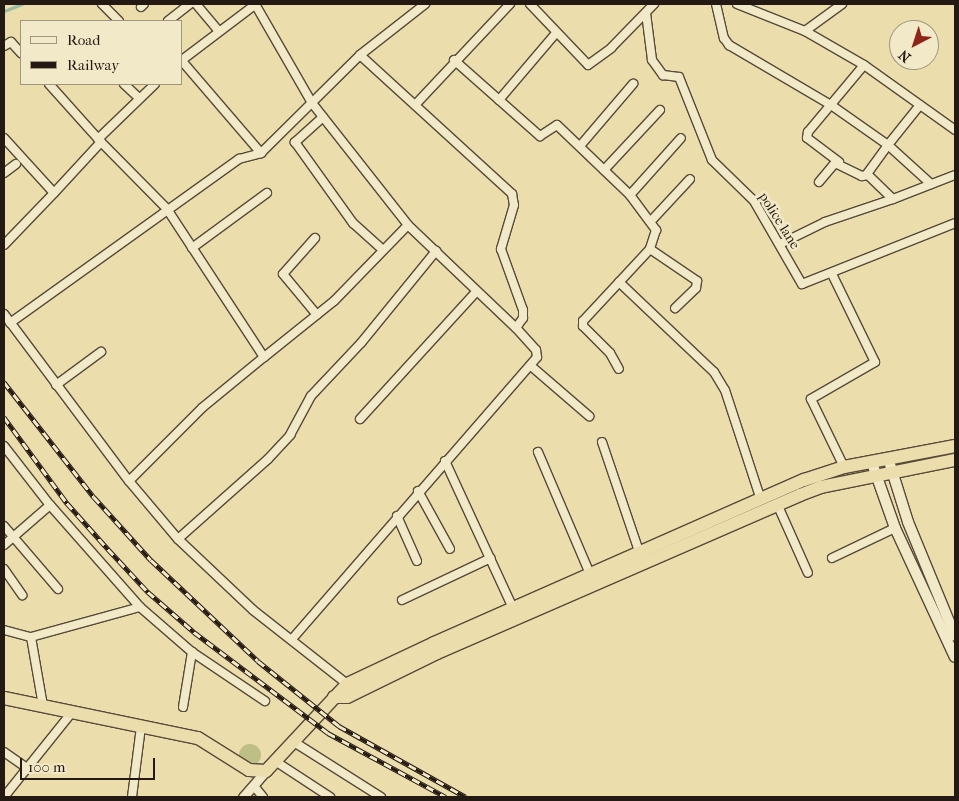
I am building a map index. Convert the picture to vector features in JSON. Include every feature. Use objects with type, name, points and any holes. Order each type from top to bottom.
[{"type":"highway","points":[[4,698],[198,738],[249,770],[266,771],[347,684],[512,606],[640,554],[804,480],[844,467],[955,446]]},
{"type":"highway","points":[[334,697],[346,697],[437,653],[821,488],[955,460]]},
{"type":"main road","points":[[888,458],[908,522],[955,636]]},
{"type":"main road","points":[[872,462],[875,477],[895,528],[955,657]]},
{"type":"street","points":[[102,4],[118,20]]},
{"type":"street","points":[[169,20],[190,4]]},
{"type":"street","points":[[196,4],[218,30]]},
{"type":"street","points":[[182,59],[218,30],[255,4],[312,103],[408,225],[516,328],[538,354],[531,366],[418,491],[293,638]]},
{"type":"street","points":[[10,323],[167,209],[240,159],[261,153],[360,55],[426,4]]},
{"type":"street","points":[[415,105],[454,60],[510,4]]},
{"type":"street","points":[[530,4],[588,65],[610,48],[654,4]]},
{"type":"street","points":[[716,4],[724,38],[729,45],[831,105],[888,145],[931,184]]},
{"type":"street","points":[[737,4],[805,31],[864,65],[955,130]]},
{"type":"street","points":[[805,31],[842,4]]},
{"type":"street","name":"police lane","points":[[646,13],[652,60],[663,75],[679,77],[712,160],[754,201],[802,284],[832,274],[955,223]]},
{"type":"street","points":[[499,100],[556,33]]},
{"type":"street","points":[[4,46],[11,42],[20,52]]},
{"type":"street","points":[[360,55],[512,194],[514,205],[502,249],[524,310],[523,318],[516,328]]},
{"type":"street","points":[[454,60],[540,136],[556,124],[630,195],[656,230],[650,249],[582,324],[610,353],[618,369]]},
{"type":"street","points":[[182,61],[261,153]]},
{"type":"street","points":[[864,65],[807,138],[839,162],[862,176],[868,175],[888,145],[920,105]]},
{"type":"street","points":[[580,146],[633,84]]},
{"type":"street","points":[[49,85],[99,140],[167,209],[264,357]]},
{"type":"street","points":[[125,85],[139,98]]},
{"type":"street","points":[[4,245],[54,193],[99,140],[154,85]]},
{"type":"street","points":[[604,170],[660,110]]},
{"type":"street","points":[[323,117],[295,142],[353,223],[383,250]]},
{"type":"street","points":[[4,138],[54,193]]},
{"type":"street","points":[[630,195],[682,138]]},
{"type":"street","points":[[819,182],[832,164],[839,162]]},
{"type":"street","points":[[4,173],[16,164]]},
{"type":"street","points":[[868,175],[893,198]]},
{"type":"street","points":[[780,244],[825,222],[955,175]]},
{"type":"street","points":[[651,221],[690,179]]},
{"type":"street","points":[[192,248],[267,193]]},
{"type":"street","points":[[128,481],[202,408],[317,314],[408,225]]},
{"type":"street","points":[[315,238],[283,274],[317,314]]},
{"type":"street","points":[[650,249],[697,281],[696,288],[675,308]]},
{"type":"street","points":[[178,539],[268,459],[290,435],[311,396],[361,343],[436,251]]},
{"type":"street","points":[[832,274],[875,362],[811,399],[844,467]]},
{"type":"street","points":[[619,282],[714,372],[725,390],[761,500]]},
{"type":"street","points":[[360,419],[477,291]]},
{"type":"street","points":[[4,314],[128,481],[178,539],[253,610],[293,638],[347,684]]},
{"type":"street","points":[[56,385],[101,352]]},
{"type":"street","points":[[531,366],[589,416]]},
{"type":"street","points":[[602,442],[640,554]]},
{"type":"street","points":[[4,446],[50,505],[140,608],[192,652],[265,701]]},
{"type":"street","points":[[538,452],[590,574]]},
{"type":"street","points":[[444,462],[491,558],[512,606]]},
{"type":"street","points":[[418,491],[450,549]]},
{"type":"street","points":[[4,544],[50,505]]},
{"type":"street","points":[[778,506],[808,573]]},
{"type":"street","points":[[397,516],[417,560]]},
{"type":"street","points":[[4,526],[58,589]]},
{"type":"street","points":[[832,558],[895,528]]},
{"type":"street","points":[[402,600],[491,558]]},
{"type":"street","points":[[4,569],[22,595]]},
{"type":"street","points":[[4,630],[31,637],[140,608]]},
{"type":"street","points":[[31,637],[43,706]]},
{"type":"street","points":[[183,707],[192,652]]},
{"type":"street","points":[[4,797],[73,711]]},
{"type":"street","points":[[132,797],[141,727]]},
{"type":"street","points":[[294,742],[382,797]]},
{"type":"street","points":[[4,752],[27,768]]},
{"type":"street","points":[[275,761],[330,797]]},
{"type":"street","points":[[243,797],[266,771]]},
{"type":"street","points":[[254,786],[263,797]]},
{"type":"green space","points":[[250,744],[258,747],[261,755],[258,763],[250,766],[242,763],[239,755],[242,747]]},
{"type":"waterway","points":[[4,11],[22,4]]},
{"type":"railway","points":[[4,382],[94,497],[151,560],[258,661],[339,726],[466,797]]},
{"type":"railway","points":[[4,417],[67,503],[148,592],[194,632],[328,733],[446,797]]}]
